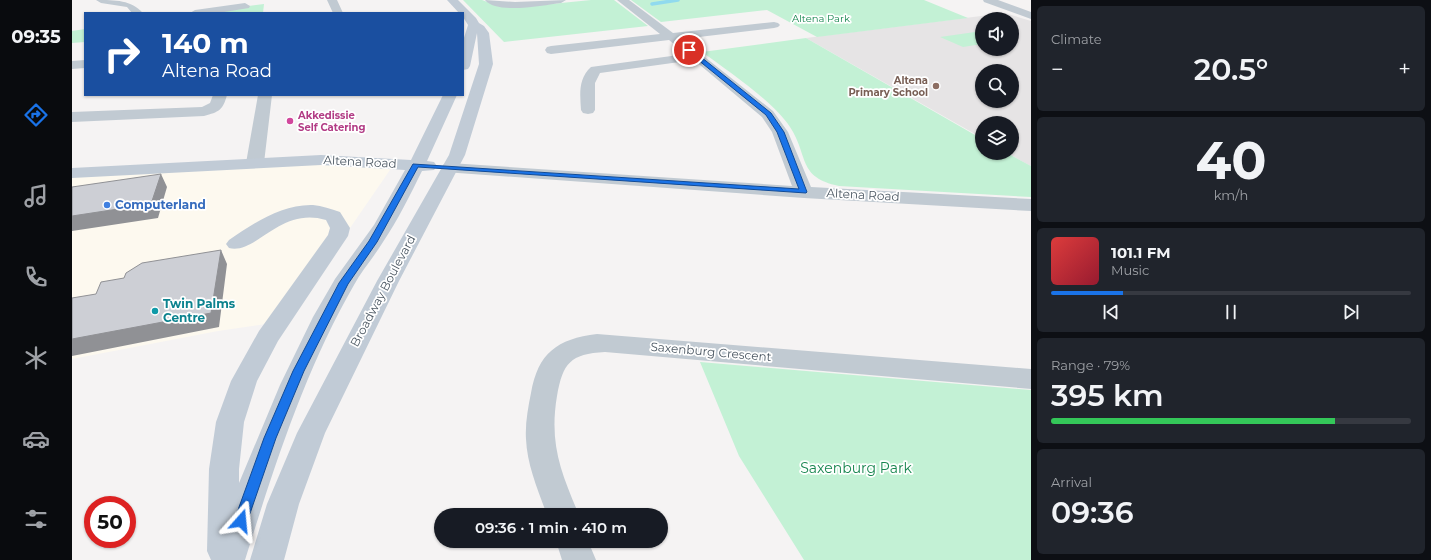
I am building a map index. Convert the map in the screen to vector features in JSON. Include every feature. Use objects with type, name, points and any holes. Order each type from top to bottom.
[{"type":"main road","name":"Broadway Boulevard","points":[[266,560],[283,504],[311,433],[377,302],[457,155],[486,64],[486,54],[483,33],[480,28],[474,25],[472,20],[452,0]]},
{"type":"main road","points":[[464,63],[468,52],[471,28],[474,25]]},
{"type":"main road","points":[[228,560],[254,481],[299,371],[344,283],[373,242],[416,165],[450,96]]},
{"type":"main road","name":"Altena Road","points":[[72,173],[255,163],[282,160],[321,160],[450,168]]},
{"type":"main road","points":[[224,560],[224,469],[232,415],[244,381],[268,337],[338,236],[340,229],[333,216],[313,211],[303,212],[278,219],[236,244]]},
{"type":"street","points":[[101,0],[130,4],[137,12]]},
{"type":"street","points":[[332,0],[338,12]]},
{"type":"street","points":[[490,0],[496,3],[513,4],[561,0]]},
{"type":"street","points":[[622,0],[696,56],[768,114],[780,132],[804,192]]},
{"type":"street","points":[[988,0],[1031,16]]},
{"type":"street","points":[[202,12],[245,6]]},
{"type":"street","points":[[551,50],[774,25]]},
{"type":"street","points":[[588,110],[589,79],[591,74],[596,70],[696,56]]},
{"type":"street","points":[[72,65],[84,64]]},
{"type":"street","points":[[72,117],[204,111],[217,106],[220,96]]},
{"type":"street","points":[[255,163],[265,96]]},
{"type":"street","name":"Altena Road","points":[[450,168],[804,192],[1031,205]]},
{"type":"street","name":"Saxenburg Crescent","points":[[561,508],[545,463],[540,439],[539,423],[548,374],[553,364],[560,356],[581,345],[605,343],[1031,379]]},
{"type":"street","points":[[575,548],[579,560]]},
{"type":"shaded area","name":"Altena Primary School","points":[[975,17],[975,56],[1019,56],[1019,17],[1031,21],[1031,166],[1019,160],[1019,116],[975,116],[975,134],[806,38]]},
{"type":"shaded area","points":[[301,164],[392,167],[286,321],[218,331],[72,359],[72,174]]},
{"type":"green space","points":[[463,0],[482,0],[501,7],[521,7],[591,0],[614,0],[648,26],[504,42]]},
{"type":"green space","name":"Altena Park","points":[[631,0],[924,0],[968,18],[817,37],[767,10],[661,22]]},
{"type":"green space","points":[[264,4],[263,12],[204,12]]},
{"type":"green space","points":[[84,29],[84,42],[72,43],[72,31]]},
{"type":"green space","points":[[975,32],[975,45],[963,47],[940,37]]},
{"type":"green space","points":[[806,38],[975,135],[975,160],[1019,160],[1031,166],[1031,197],[839,186],[826,182],[816,177],[810,171],[796,137],[790,127],[773,107],[737,77],[702,52]]},
{"type":"green space","name":"Saxenburg Park","points":[[700,362],[1031,390],[1031,560],[804,560],[739,456]]},
{"type":"building","points":[[161,174],[151,204],[72,216],[72,187]]},
{"type":"building","name":"Twin Palms Centre","points":[[221,250],[211,313],[72,339],[72,298],[96,294],[101,282],[124,278],[126,273],[142,263]]},
{"type":"waterway","points":[[652,4],[678,0]]},
{"type":"place","name":"Altena Primary School","points":[[936,86]]},
{"type":"place","name":"Akkedissie Self Catering","points":[[290,121]]},
{"type":"place","name":"Computerland","points":[[107,205]]},
{"type":"place","name":"Twin Palms Centre","points":[[155,311]]},
{"type":"route","points":[[241,521],[270,438],[299,371],[344,283],[373,242],[416,165],[804,192],[780,132],[768,114],[762,107],[689,50]]}]
